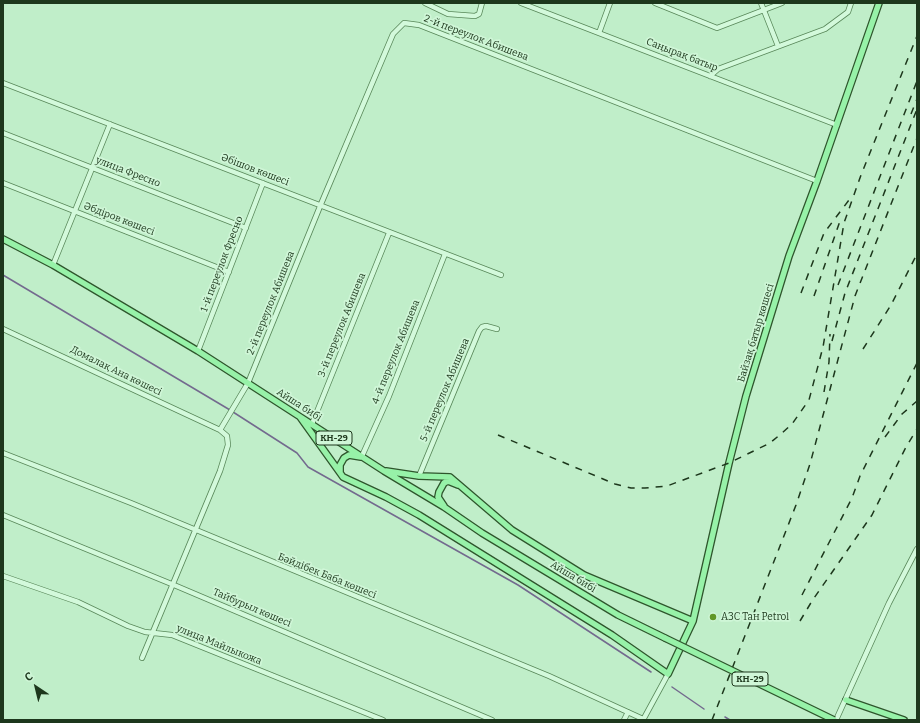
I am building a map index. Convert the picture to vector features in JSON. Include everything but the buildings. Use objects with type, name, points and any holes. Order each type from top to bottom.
[{"type":"main road","name":"Байзақ батыр көшесі","points":[[668,674],[693,621],[746,396],[789,256],[837,125],[879,3]]},
{"type":"main road","name":"Айша бибі","points":[[3,239],[53,265],[198,351],[384,471],[444,507],[482,533],[618,615],[835,720]]},
{"type":"main road","points":[[300,417],[343,477],[386,496],[419,515],[612,635],[668,674]]},
{"type":"main road","points":[[343,477],[339,469],[344,458],[349,455],[364,458]]},
{"type":"main road","points":[[384,471],[419,476],[450,476],[512,530],[584,575],[693,621]]},
{"type":"main road","points":[[444,507],[438,497],[444,483],[448,481],[465,488]]},
{"type":"main road","points":[[846,700],[904,720]]},
{"type":"street","points":[[425,3],[448,14],[473,16],[479,14],[482,3]]},
{"type":"street","name":"Саңырақ батыр","points":[[521,3],[837,125]]},
{"type":"street","points":[[599,33],[610,3]]},
{"type":"street","points":[[655,3],[717,28],[782,3]]},
{"type":"street","points":[[761,3],[778,46]]},
{"type":"street","points":[[710,76],[718,69],[825,29],[848,12],[852,3]]},
{"type":"street","name":"2-й переулок Абишева","points":[[220,430],[248,383],[321,204],[393,34],[404,23],[419,25],[817,181]]},
{"type":"street","name":"Әбішов көшесі","points":[[3,83],[321,204],[389,233],[501,275]]},
{"type":"street","points":[[53,265],[110,124]]},
{"type":"street","name":"улица Фресно","points":[[3,133],[246,228]]},
{"type":"street","name":"Әбдіров көшесі","points":[[3,183],[229,272]]},
{"type":"street","name":"1-й переулок Фресно","points":[[198,351],[263,183]]},
{"type":"street","name":"3-й переулок Абишева","points":[[312,424],[389,233]]},
{"type":"street","name":"4-й переулок Абишева","points":[[364,458],[445,254]]},
{"type":"street","name":"5-й переулок Абишева","points":[[419,476],[479,331],[482,327],[486,326],[497,329]]},
{"type":"street","name":"Домалақ Ана көшесі","points":[[3,329],[220,430]]},
{"type":"street","points":[[142,658],[196,532],[228,445],[229,440],[226,433],[220,430]]},
{"type":"street","name":"Бәйдібек Баба көшесі","points":[[3,453],[549,676],[643,719]]},
{"type":"street","name":"Тайбурыл көшесі","points":[[3,515],[174,585],[492,720]]},
{"type":"street","points":[[835,720],[846,700],[889,603],[917,550]]},
{"type":"street","name":"улица Майлыкожа","points":[[3,576],[78,602],[144,632],[172,635],[383,720]]},
{"type":"street","points":[[643,719],[668,674]]},
{"type":"street","points":[[624,720],[628,712]]},
{"type":"waterway","points":[[3,275],[230,410]]},
{"type":"waterway","points":[[233,412],[297,453],[308,467],[518,585],[651,672]]},
{"type":"waterway","points":[[672,687],[704,709]]},
{"type":"waterway","points":[[725,717],[730,720]]},
{"type":"railway","points":[[498,435],[615,484],[631,488],[645,488],[667,486],[729,463],[770,443],[792,424],[809,400],[823,347],[844,223],[861,175],[917,36]]},
{"type":"railway","points":[[838,285],[917,81]]},
{"type":"railway","points":[[911,114],[917,99]]},
{"type":"railway","points":[[832,341],[845,293],[917,109]]},
{"type":"railway","points":[[712,720],[796,505],[810,464],[855,296],[917,138]]},
{"type":"railway","points":[[801,293],[824,233],[849,200]]},
{"type":"railway","points":[[814,296],[840,221]]},
{"type":"railway","points":[[863,349],[891,305],[917,254]]},
{"type":"railway","points":[[824,392],[829,362],[830,334]]},
{"type":"railway","points":[[802,595],[852,498],[860,476],[917,363]]},
{"type":"railway","points":[[885,437],[902,414],[917,401]]},
{"type":"railway","points":[[800,621],[812,601],[872,515],[906,447],[917,429]]},
{"type":"place","name":"АЗС Тан Petrol","points":[[713,617]]}]
